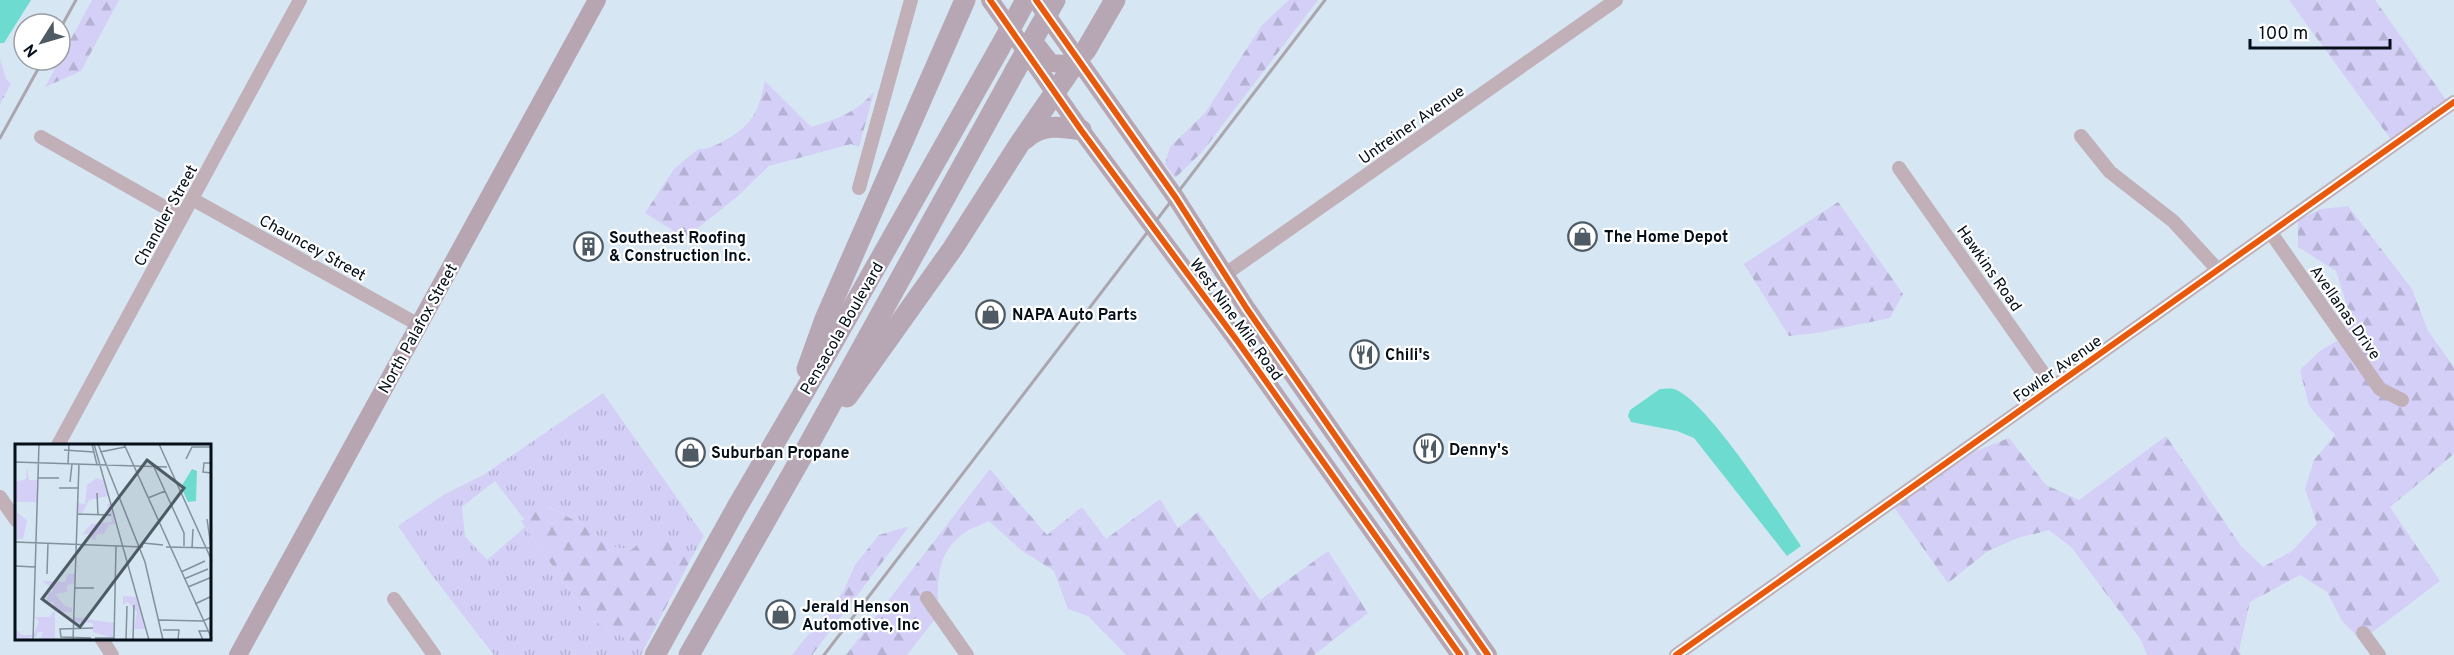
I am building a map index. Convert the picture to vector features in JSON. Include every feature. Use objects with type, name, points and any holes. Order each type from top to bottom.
[{"type":"highway","name":"Pensacola Boulevard","points":[[655,655],[736,507],[831,346],[999,49],[1024,0]]},
{"type":"highway","name":"Pensacola Boulevard","points":[[689,655],[809,444],[1055,0]]},
{"type":"highway","points":[[809,444],[854,389],[953,248],[1072,63],[1086,50],[1115,0]]},
{"type":"highway","points":[[789,416],[825,319],[964,1]]},
{"type":"highway","points":[[1020,143],[1034,130],[1061,126],[1081,130]]},
{"type":"highway","points":[[710,618],[718,587],[750,528],[747,513],[736,507]]},
{"type":"main road","name":"North Palafox Street","points":[[238,655],[597,0]]},
{"type":"main road","name":"West Nine Mile Road","points":[[990,0],[1081,130],[1204,296],[1460,655]]},
{"type":"main road","points":[[1005,0],[1051,63],[1072,63]]},
{"type":"main road","points":[[1024,0],[1072,63]]},
{"type":"main road","points":[[1036,0],[1072,63]]},
{"type":"main road","name":"West Nine Mile Road","points":[[1072,63],[1124,143],[1146,155],[1293,376],[1488,655]]},
{"type":"main road","points":[[1159,234],[1177,244],[1192,267],[1211,276],[1224,275]]},
{"type":"main road","points":[[1204,296],[1217,294],[1231,300],[1279,369],[1293,376]]},
{"type":"main road","points":[[1364,520],[1412,566],[1475,655]]},
{"type":"street","name":"Chandler Street","points":[[59,444],[300,0]]},
{"type":"street","points":[[859,188],[911,0]]},
{"type":"street","name":"Untreiner Avenue","points":[[1224,275],[1616,0]]},
{"type":"street","name":"Fowler Avenue","points":[[1676,655],[2454,102]]},
{"type":"street","points":[[2080,136],[2110,172],[2173,221],[2218,270]]},
{"type":"street","points":[[41,137],[182,217]]},
{"type":"street","name":"Hawkins Road","points":[[1899,168],[2054,387]]},
{"type":"street","name":"Chauncey Street","points":[[192,199],[419,324]]},
{"type":"street","name":"Avellanas Drive","points":[[2271,233],[2380,388],[2402,400]]},
{"type":"street","points":[[0,497],[15,517]]},
{"type":"street","points":[[927,598],[968,655]]},
{"type":"street","points":[[394,600],[434,655]]},
{"type":"street","points":[[2363,633],[2379,655]]},
{"type":"street","points":[[102,640],[112,655]]},
{"type":"green space","points":[[92,0],[119,0],[81,71],[45,87],[53,72],[72,72],[72,37]]},
{"type":"green space","points":[[1289,0],[1318,0],[1202,152],[1175,178],[1165,164],[1170,147],[1205,113],[1262,25]]},
{"type":"green space","points":[[2289,0],[2375,0],[2447,101],[2392,141]]},
{"type":"green space","points":[[0,59],[6,79],[11,84],[0,104]]},
{"type":"green space","points":[[765,81],[811,127],[846,114],[874,92],[859,147],[851,144],[769,166],[737,197],[685,238],[645,213],[674,169],[698,149],[724,141],[751,120],[761,98]]},
{"type":"green space","points":[[1838,202],[1903,294],[1890,318],[1817,333],[1789,336],[1744,264]]},
{"type":"green space","points":[[2348,206],[2412,289],[2428,331],[2454,367],[2454,454],[2390,507],[2440,581],[2370,634],[2364,627],[2356,633],[2359,638],[2342,621],[2327,592],[2300,575],[2250,602],[2239,651],[2241,655],[2147,655],[2141,640],[2072,548],[2049,530],[2018,538],[1988,551],[1948,583],[1893,506],[1966,455],[2009,438],[2046,485],[2079,500],[2166,436],[2241,546],[2263,567],[2292,551],[2317,524],[2305,489],[2314,460],[2335,435],[2309,406],[2300,370],[2321,350],[2339,340],[2404,406],[2409,397],[2384,385],[2346,331],[2352,321],[2336,271],[2298,247],[2298,220],[2321,209]]},
{"type":"green space","points":[[603,393],[704,536],[691,559],[646,538],[632,550],[614,547],[578,522],[547,506],[524,519],[495,481],[462,507],[465,536],[487,560],[525,527],[589,618],[644,649],[641,655],[494,655],[431,574],[398,526],[445,494],[485,474]]},
{"type":"green space","points":[[990,469],[1047,535],[1082,507],[1106,539],[1160,499],[1178,528],[1198,512],[1260,600],[1328,551],[1368,613],[1314,655],[1126,655],[1088,616],[1068,609],[1054,571],[1021,550],[989,521],[964,533],[949,548],[939,574],[938,604],[928,591],[920,597],[935,619],[907,655],[846,655]]},
{"type":"green space","points":[[546,506],[578,522],[614,547],[631,550],[646,538],[659,536],[691,559],[644,649],[589,618],[521,521]]},
{"type":"green space","points":[[908,528],[812,655],[792,655],[843,592],[855,565],[879,535]]},
{"type":"shaded area","points":[[0,0],[31,0],[23,12],[12,12],[12,30],[4,43],[0,43]]},
{"type":"shaded area","points":[[1660,389],[1674,389],[1705,414],[1742,460],[1801,546],[1787,556],[1694,438],[1677,431],[1631,422],[1628,416],[1630,410]]},
{"type":"railway","points":[[69,12],[76,0]]},
{"type":"railway","points":[[824,655],[1325,0]]},
{"type":"railway","points":[[0,138],[36,72]]},
{"type":"cycle path","points":[[990,0],[1081,130],[1238,342],[1460,655]]},
{"type":"cycle path","points":[[1036,0],[1176,198],[1247,309],[1488,655]]},
{"type":"cycle path","points":[[1676,655],[2454,102]]},
{"type":"place","name":"The Home Depot","points":[[1583,236]]},
{"type":"place","name":"Southeast Roofing & Construction Inc.","points":[[588,246]]},
{"type":"place","name":"NAPA Auto Parts","points":[[991,314]]},
{"type":"place","name":"Chili's","points":[[1364,354]]},
{"type":"place","name":"Denny's","points":[[1428,449]]},
{"type":"place","name":"Suburban Propane","points":[[690,452]]},
{"type":"place","name":"Jerald Henson Automotive, Inc","points":[[781,615]]}]
